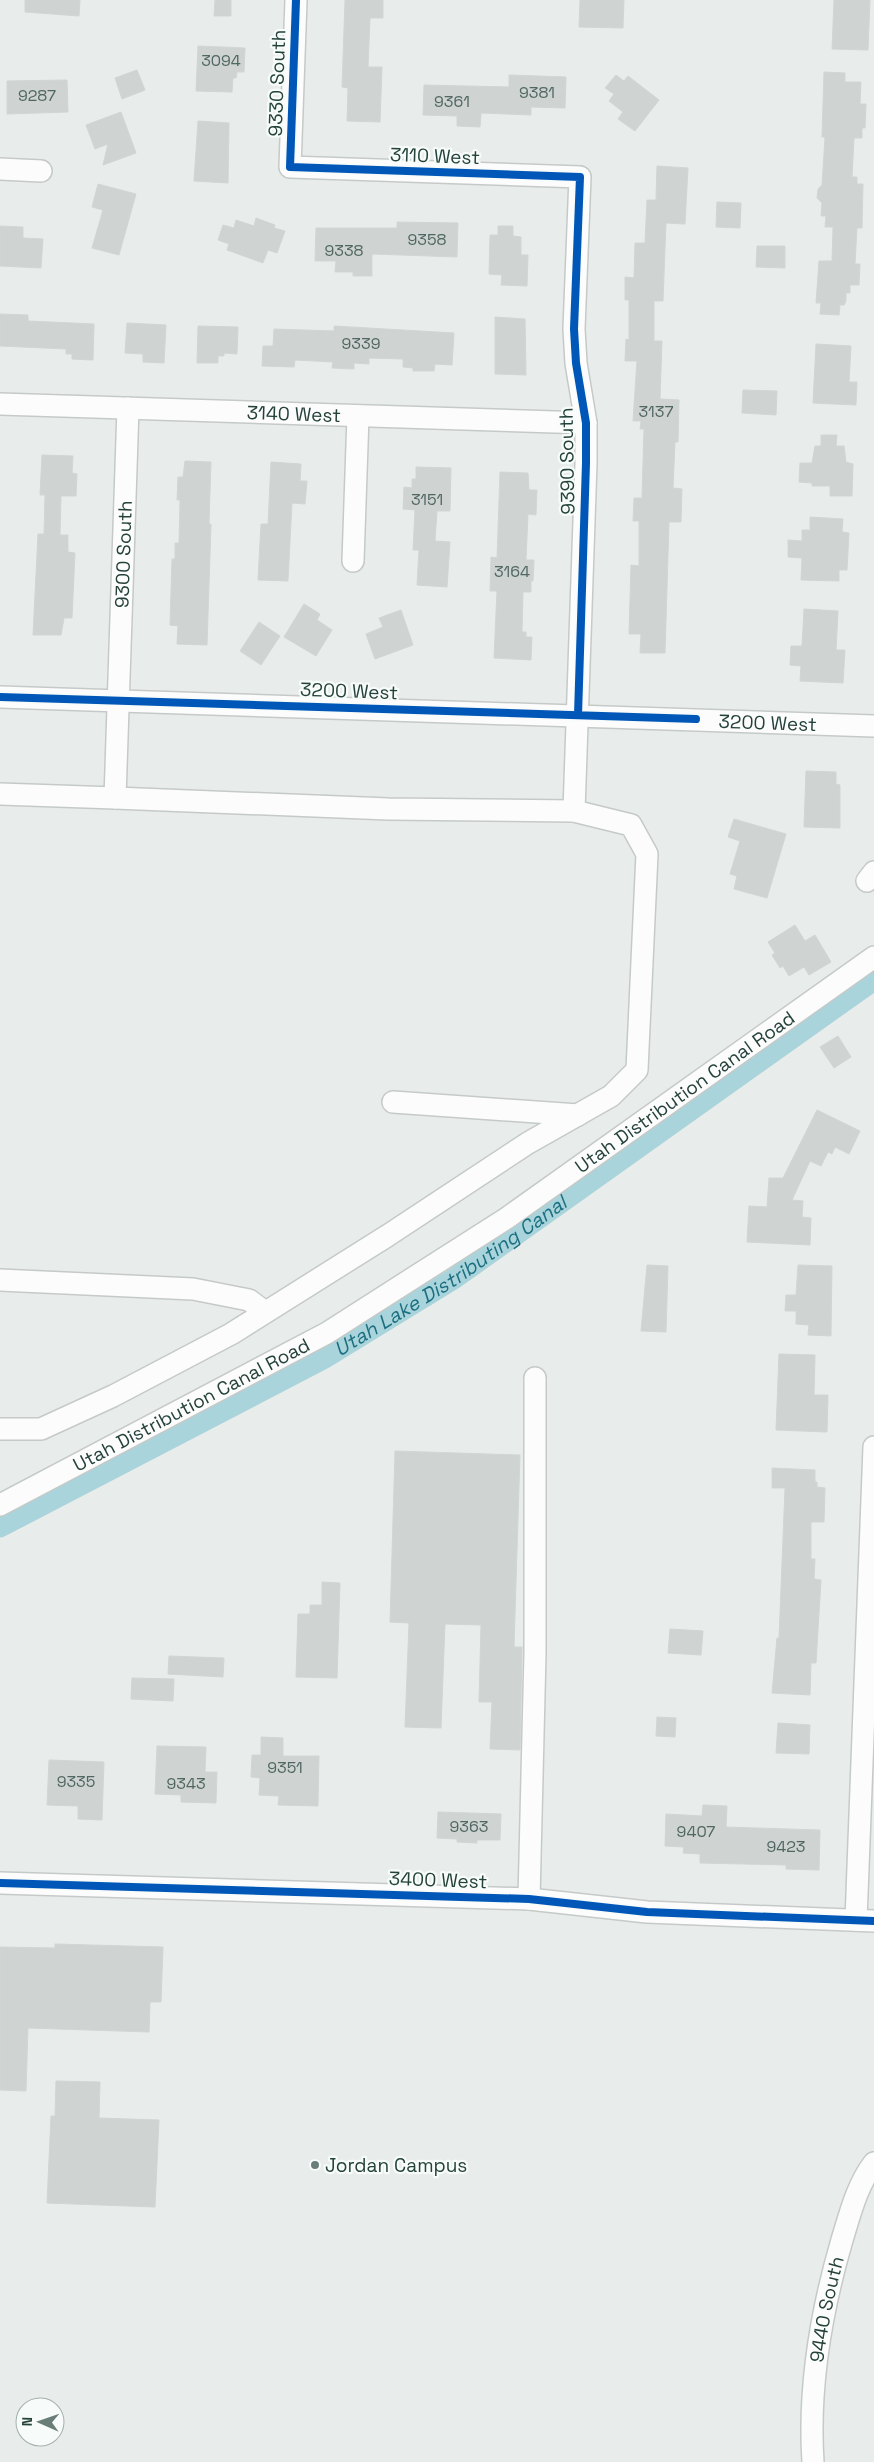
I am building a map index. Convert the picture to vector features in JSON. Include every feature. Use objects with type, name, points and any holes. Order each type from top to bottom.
[{"type":"street","name":"9330 South","points":[[290,167],[296,0]]},
{"type":"street","name":"3110 West","points":[[290,167],[580,177]]},
{"type":"street","points":[[0,170],[41,171]]},
{"type":"street","name":"9390 South","points":[[574,811],[586,424],[576,363],[574,329],[580,177]]},
{"type":"street","name":"3140 West","points":[[0,404],[586,424]]},
{"type":"street","name":"9300 South","points":[[115,798],[128,408]]},
{"type":"street","points":[[353,561],[358,416]]},
{"type":"street","name":"3200 West","points":[[0,697],[578,714],[874,726]]},
{"type":"street","points":[[0,794],[388,809],[574,811],[630,824],[646,854],[637,1070],[611,1096],[528,1142],[387,1236],[231,1334],[122,1391],[41,1429],[0,1429]]},
{"type":"street","name":"Utah Distribution Canal Road","points":[[0,1505],[327,1333],[507,1218],[874,957]]},
{"type":"street","points":[[393,1102],[578,1114]]},
{"type":"street","points":[[0,1280],[192,1289],[250,1300],[265,1312]]},
{"type":"street","points":[[529,1899],[535,1652],[535,1378]]},
{"type":"street","points":[[865,1920],[874,1447]]},
{"type":"street","name":"3400 West","points":[[0,1882],[529,1899],[647,1912],[865,1920]]},
{"type":"street","name":"9440 South","points":[[813,2462],[812,2408],[815,2369],[825,2303],[846,2226],[862,2182],[874,2164]]},
{"type":"building","points":[[25,0],[80,0],[79,16],[25,12]]},
{"type":"building","points":[[215,0],[231,0],[231,16],[214,16]]},
{"type":"building","points":[[345,0],[383,0],[383,18],[370,18],[368,67],[382,67],[380,122],[347,121],[348,88],[342,87]]},
{"type":"building","points":[[580,0],[624,0],[623,28],[579,27]]},
{"type":"building","points":[[834,0],[870,0],[868,50],[832,49]]},
{"type":"building","points":[[198,46],[245,48],[244,72],[237,72],[236,78],[233,78],[232,92],[196,91]]},
{"type":"building","points":[[137,70],[145,90],[122,99],[115,78]]},
{"type":"building","points":[[824,72],[845,73],[845,82],[861,82],[860,104],[866,104],[865,128],[862,128],[862,138],[854,138],[852,177],[857,177],[857,184],[863,184],[862,228],[857,228],[855,264],[860,264],[859,285],[850,285],[850,293],[846,293],[844,305],[840,305],[839,315],[820,314],[821,303],[816,303],[819,261],[832,261],[833,227],[825,227],[826,216],[821,216],[822,203],[817,198],[818,189],[822,185],[825,137],[822,137]]},
{"type":"building","points":[[509,75],[566,77],[565,108],[531,107],[531,115],[481,113],[480,127],[457,126],[457,116],[423,115],[424,85],[509,87]]},
{"type":"building","points":[[616,75],[624,81],[628,76],[659,100],[635,131],[618,119],[623,112],[609,101],[614,94],[605,88]]},
{"type":"building","points":[[67,80],[68,112],[7,114],[7,81]]},
{"type":"building","points":[[121,112],[136,153],[103,165],[108,144],[95,149],[86,125]]},
{"type":"building","points":[[198,121],[229,123],[228,183],[194,181]]},
{"type":"building","points":[[657,166],[688,168],[685,224],[666,223],[663,301],[654,301],[654,341],[662,341],[660,399],[679,400],[678,442],[675,442],[673,488],[682,489],[681,522],[669,522],[665,653],[640,653],[641,634],[629,634],[631,565],[639,566],[639,521],[633,521],[634,498],[642,498],[644,429],[640,429],[641,421],[633,421],[637,361],[625,361],[626,339],[629,340],[629,300],[625,300],[625,277],[634,278],[635,243],[645,243],[647,200],[656,200]]},
{"type":"building","points":[[98,184],[136,194],[119,255],[92,248],[103,210],[92,207]]},
{"type":"building","points":[[717,202],[741,203],[740,228],[716,227]]},
{"type":"building","points":[[256,218],[275,225],[274,228],[285,231],[277,253],[268,250],[263,263],[227,250],[229,244],[218,240],[223,225],[234,228],[236,220],[254,226]]},
{"type":"building","points":[[397,222],[458,223],[457,257],[372,254],[372,276],[353,276],[353,272],[335,272],[336,261],[315,261],[316,228],[397,228]]},
{"type":"building","points":[[0,226],[23,227],[23,238],[43,239],[41,268],[0,266]]},
{"type":"building","points":[[498,226],[513,226],[513,236],[521,237],[521,255],[528,255],[527,286],[501,285],[502,275],[489,274],[490,235],[498,235]]},
{"type":"building","points":[[757,246],[785,246],[785,268],[756,267]]},
{"type":"building","points":[[0,314],[28,315],[28,321],[94,324],[93,360],[72,359],[72,354],[66,354],[66,349],[0,346]]},
{"type":"building","points":[[495,317],[525,319],[526,375],[495,374]]},
{"type":"building","points":[[127,323],[166,325],[164,363],[143,362],[143,354],[125,353]]},
{"type":"building","points":[[198,326],[238,327],[237,354],[224,353],[224,356],[218,356],[218,363],[197,363]]},
{"type":"building","points":[[334,326],[454,333],[452,365],[435,364],[434,371],[413,371],[413,368],[403,367],[403,359],[369,358],[369,364],[354,363],[354,369],[332,368],[333,362],[295,360],[294,367],[262,366],[263,346],[273,346],[274,329],[334,331]]},
{"type":"building","points":[[816,344],[851,346],[849,382],[857,382],[856,405],[813,403]]},
{"type":"building","points":[[743,390],[777,391],[776,415],[742,413]]},
{"type":"building","points":[[821,435],[837,435],[836,446],[844,446],[846,462],[853,464],[852,496],[830,496],[830,486],[812,486],[812,483],[799,482],[800,463],[812,463],[815,446],[821,446]]},
{"type":"building","points":[[42,455],[73,456],[72,473],[77,474],[76,496],[61,496],[60,535],[68,535],[68,552],[75,553],[72,618],[64,618],[61,635],[33,635],[38,534],[44,534],[45,495],[40,495]]},
{"type":"building","points":[[185,461],[211,462],[207,645],[177,644],[178,626],[170,625],[172,559],[175,559],[175,543],[179,543],[180,500],[177,500],[178,477],[183,477]]},
{"type":"building","points":[[271,462],[301,464],[300,481],[307,481],[305,504],[292,503],[288,581],[258,580],[261,524],[268,524]]},
{"type":"building","points":[[416,467],[451,468],[450,511],[437,511],[435,541],[450,542],[447,587],[417,585],[419,550],[413,550],[415,510],[403,509],[404,487],[412,488],[412,479],[416,479]]},
{"type":"building","points":[[500,472],[528,473],[529,490],[537,490],[536,515],[528,514],[526,560],[534,560],[533,581],[531,581],[531,592],[523,592],[522,632],[526,632],[526,637],[532,637],[531,660],[494,658],[497,591],[490,591],[491,557],[497,558]]},
{"type":"building","points":[[810,517],[843,519],[842,532],[849,533],[847,570],[839,570],[839,581],[801,580],[802,558],[788,557],[788,540],[802,541],[802,530],[810,530]]},
{"type":"building","points":[[304,604],[320,614],[317,620],[332,630],[316,656],[284,637]]},
{"type":"building","points":[[804,609],[838,611],[836,650],[845,650],[843,683],[800,681],[801,666],[790,665],[791,646],[802,646]]},
{"type":"building","points":[[401,610],[413,645],[375,659],[366,634],[383,627],[379,618]]},
{"type":"building","points":[[259,622],[280,636],[261,665],[240,651]]},
{"type":"building","points":[[806,771],[836,772],[836,784],[840,785],[840,828],[804,827]]},
{"type":"building","points":[[734,819],[786,834],[767,898],[734,889],[737,876],[730,874],[740,841],[728,837]]},
{"type":"building","points":[[795,925],[805,941],[815,935],[831,962],[809,975],[804,967],[789,976],[783,966],[780,968],[772,955],[775,953],[768,942]]},
{"type":"building","points":[[838,1036],[851,1057],[834,1068],[820,1047]]},
{"type":"building","points":[[817,1110],[860,1131],[849,1154],[835,1147],[832,1154],[828,1152],[821,1166],[810,1161],[792,1200],[803,1201],[802,1217],[811,1218],[810,1245],[747,1242],[749,1206],[767,1207],[769,1178],[783,1178]]},
{"type":"building","points":[[647,1265],[668,1266],[666,1332],[641,1331]]},
{"type":"building","points":[[798,1265],[832,1266],[831,1336],[808,1335],[809,1325],[796,1324],[796,1311],[785,1311],[786,1295],[796,1295]]},
{"type":"building","points":[[779,1354],[815,1355],[814,1395],[828,1395],[827,1432],[776,1430]]},
{"type":"building","points":[[395,1451],[520,1455],[514,1647],[522,1647],[520,1750],[490,1749],[492,1702],[479,1702],[481,1625],[445,1624],[441,1728],[405,1727],[409,1623],[390,1622]]},
{"type":"building","points":[[772,1468],[815,1470],[817,1487],[825,1488],[824,1522],[811,1522],[811,1559],[815,1559],[814,1579],[821,1580],[816,1663],[811,1663],[810,1695],[772,1693],[777,1638],[779,1638],[785,1488],[772,1488]]},
{"type":"building","points":[[322,1582],[340,1583],[337,1678],[296,1677],[298,1614],[310,1614],[310,1605],[322,1605]]},
{"type":"building","points":[[670,1629],[703,1631],[701,1655],[668,1653]]},
{"type":"building","points":[[169,1656],[224,1658],[223,1677],[168,1674]]},
{"type":"building","points":[[132,1678],[174,1679],[173,1701],[131,1699]]},
{"type":"building","points":[[657,1717],[676,1718],[675,1737],[656,1736]]},
{"type":"building","points":[[778,1723],[810,1725],[809,1754],[776,1753]]},
{"type":"building","points":[[261,1737],[283,1738],[283,1756],[319,1756],[318,1806],[278,1805],[279,1796],[259,1795],[260,1778],[251,1777],[252,1755],[261,1755]]},
{"type":"building","points":[[157,1746],[206,1747],[205,1772],[217,1772],[216,1803],[181,1802],[181,1795],[155,1794]]},
{"type":"building","points":[[49,1760],[104,1762],[102,1820],[78,1819],[78,1806],[47,1805]]},
{"type":"building","points":[[703,1805],[727,1806],[726,1827],[820,1830],[819,1870],[786,1869],[786,1865],[700,1863],[700,1854],[683,1853],[684,1847],[665,1846],[666,1814],[702,1816]]},
{"type":"building","points":[[438,1812],[501,1814],[500,1840],[477,1840],[477,1843],[437,1838]]},
{"type":"building","points":[[55,1944],[163,1947],[161,2002],[150,2002],[149,2032],[28,2028],[26,2091],[0,2090],[0,1947],[55,1948]]},
{"type":"building","points":[[56,2081],[100,2082],[99,2118],[159,2120],[155,2207],[47,2203],[51,2116],[55,2116]]},
{"type":"waterway","name":"Utah Lake Distributing Canal","points":[[0,1527],[323,1359],[455,1278],[874,980]]},
{"type":"cycle path","points":[[296,0],[290,167],[580,177],[574,329],[576,363],[586,423],[586,463],[578,715]]},
{"type":"cycle path","points":[[0,697],[696,719]]},
{"type":"cycle path","points":[[0,1883],[529,1899],[647,1912],[874,1921]]},
{"type":"place","name":"Jordan Campus","points":[[315,2165]]}]
